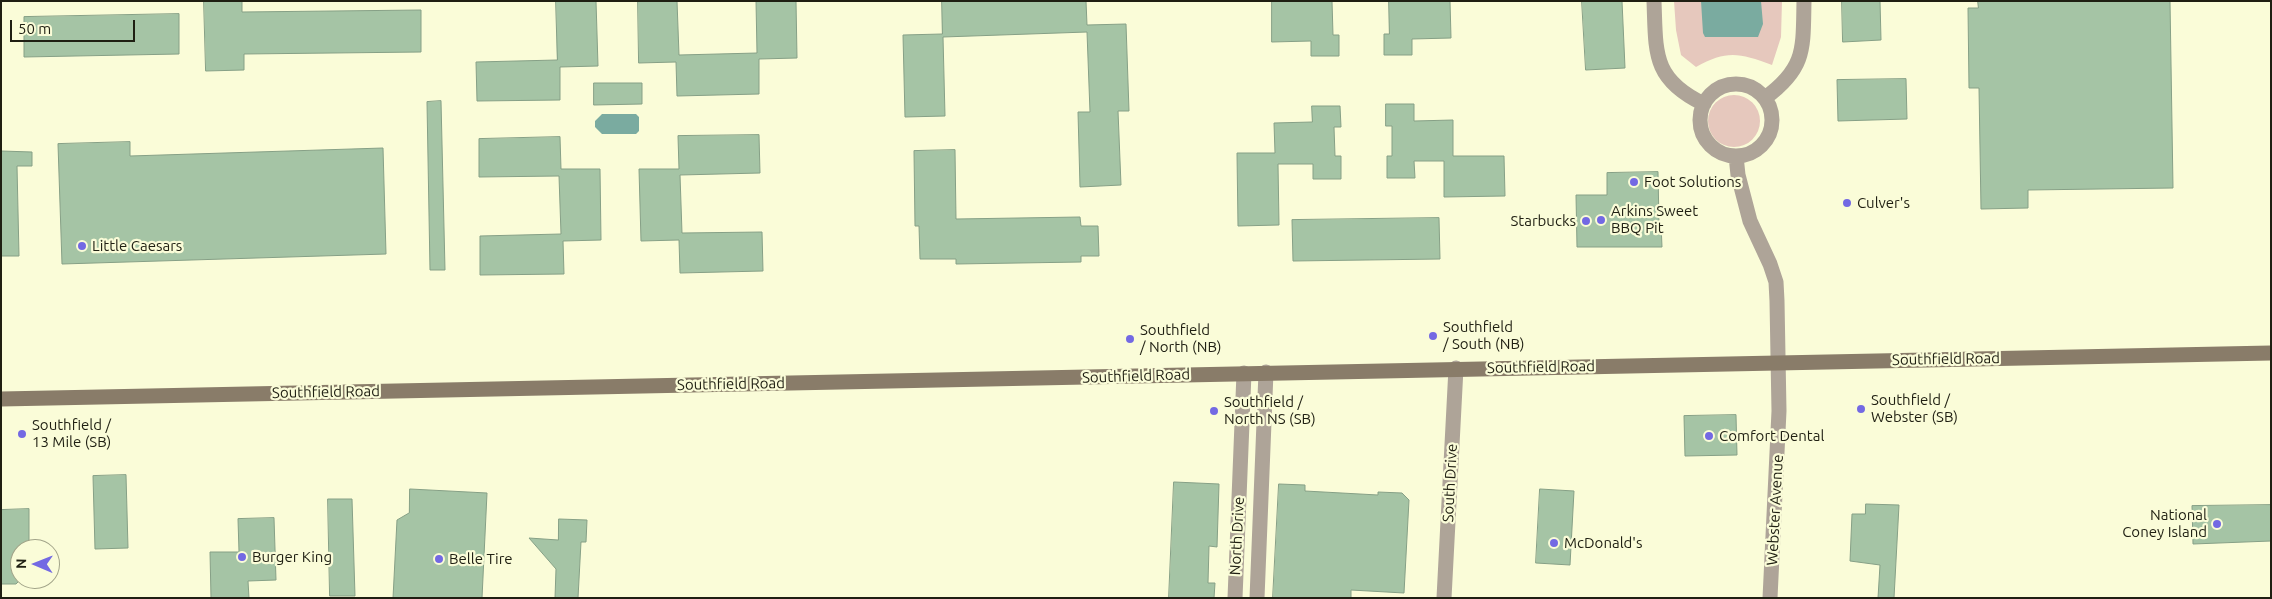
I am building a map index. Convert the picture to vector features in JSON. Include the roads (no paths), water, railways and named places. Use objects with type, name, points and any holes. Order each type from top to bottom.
[{"type":"main road","name":"Southfield Road","points":[[1,398],[1778,361],[2271,353]]},
{"type":"street","points":[[1654,1],[1658,51],[1666,76],[1677,89],[1704,104]]},
{"type":"street","points":[[1765,98],[1789,78],[1798,64],[1802,50],[1804,1]]},
{"type":"street","points":[[1746,85],[1757,90],[1765,98],[1770,109],[1772,122],[1769,134],[1763,144],[1753,152],[1736,156],[1719,152],[1706,140],[1700,123],[1704,104],[1713,92],[1723,86],[1746,85]]},
{"type":"street","name":"Webster Avenue","points":[[1736,156],[1738,174],[1750,221],[1770,264],[1776,282],[1779,421],[1770,598]]},
{"type":"street","name":"South Drive","points":[[1444,598],[1456,368]]},
{"type":"street","name":"North Drive","points":[[1257,598],[1266,372]]},
{"type":"street","name":"North Drive","points":[[1234,598],[1244,373]]},
{"type":"street","points":[[1240,474],[1263,475]]},
{"type":"water","points":[[1701,1],[1761,1],[1763,24],[1758,37],[1705,37],[1703,33]]},
{"type":"water","points":[[602,114],[636,114],[639,117],[639,131],[636,134],[602,134],[595,127],[595,121]]},
{"type":"place","name":"Foot Solutions","points":[[1634,182]]},
{"type":"place","name":"Culver's","points":[[1847,203]]},
{"type":"place","name":"Arkins Sweet BBQ Pit","points":[[1601,220]]},
{"type":"place","name":"Starbucks","points":[[1586,221]]},
{"type":"place","name":"Little Caesars","points":[[82,246]]},
{"type":"place","name":"Southfield / South (NB)","points":[[1433,336]]},
{"type":"place","name":"Southfield / North (NB)","points":[[1130,339]]},
{"type":"place","name":"Southfield / Webster (SB)","points":[[1861,409]]},
{"type":"place","name":"Southfield / North NS (SB)","points":[[1214,411]]},
{"type":"place","name":"Southfield / 13 Mile (SB)","points":[[22,434]]},
{"type":"place","name":"Comfort Dental","points":[[1709,436]]},
{"type":"place","name":"National Coney Island","points":[[2217,524]]},
{"type":"place","name":"McDonald's","points":[[1554,543]]},
{"type":"place","name":"Burger King","points":[[242,557]]},
{"type":"place","name":"Belle Tire","points":[[439,559]]}]
